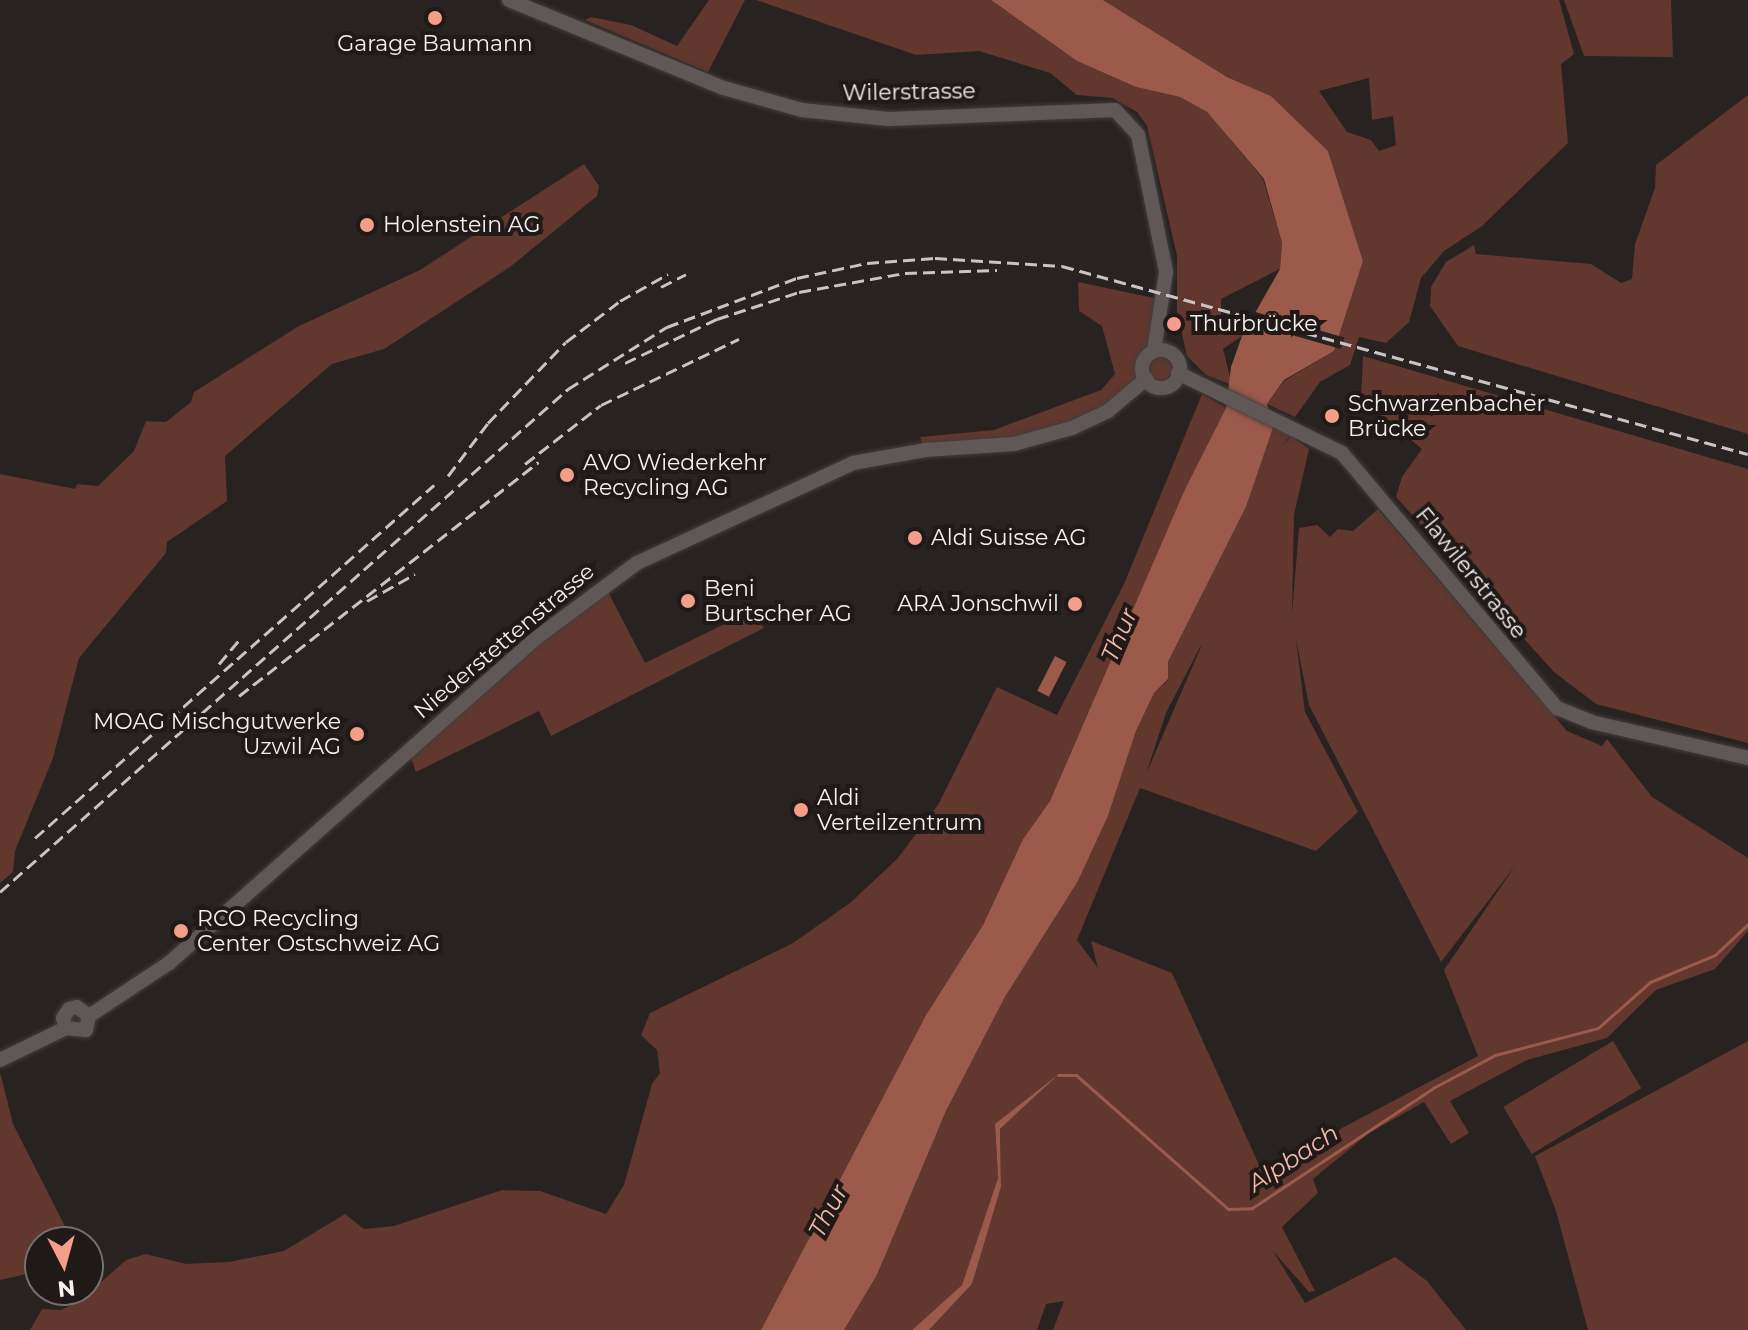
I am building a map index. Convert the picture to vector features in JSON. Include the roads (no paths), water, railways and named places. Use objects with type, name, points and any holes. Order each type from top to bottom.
[{"type":"main road","name":"Wilerstrasse","points":[[509,0],[724,88],[802,110],[889,119],[1086,107],[1115,110],[1132,123],[1142,155],[1166,272],[1160,350],[1144,363],[1146,379]]},
{"type":"main road","name":"Wilerstrasse","points":[[1160,350],[1176,358],[1178,373]]},
{"type":"main road","points":[[1146,379],[1163,389],[1178,373]]},
{"type":"main road","name":"Flawilerstrasse","points":[[1178,373],[1323,440],[1350,461],[1557,708],[1591,722],[1748,758]]},
{"type":"main road","name":"Niederstettenstrasse","points":[[0,1060],[66,1028],[63,1018],[69,1009],[77,1007],[89,1016],[169,963],[535,639],[637,563],[853,463],[925,450],[1014,444],[1072,428],[1108,411],[1146,379]]},
{"type":"water","name":"Thur","points":[[991,0],[1103,0],[1227,77],[1271,96],[1328,151],[1363,261],[1334,351],[1284,380],[1267,404],[1273,428],[1246,507],[1168,662],[1168,679],[1154,693],[1136,731],[1108,816],[1078,881],[1005,997],[946,1111],[877,1275],[844,1330],[761,1330],[926,1015],[983,925],[1023,839],[1050,801],[1185,489],[1226,408],[1231,367],[1242,336],[1280,269],[1282,243],[1264,179],[1207,112],[1180,97],[1136,87],[1077,61]]},
{"type":"water","points":[[1055,656],[1067,662],[1049,697],[1037,691]]},
{"type":"water","points":[[1059,1074],[1000,1129],[1001,1187],[972,1284],[929,1330],[912,1330],[962,1285],[998,1178],[995,1124]]},
{"type":"waterway","name":"Alpbach","points":[[1058,1075],[1076,1075],[1228,1209],[1252,1208],[1433,1088],[1495,1055],[1598,1028],[1650,982],[1715,955],[1748,924]]},
{"type":"railway","points":[[0,892],[568,389],[667,327],[797,278],[867,263],[935,258],[1062,266],[1748,454]]},
{"type":"railway","points":[[625,363],[717,319],[799,292],[905,273],[997,270]]},
{"type":"railway","points":[[448,476],[488,423],[566,342],[620,301],[668,274]]},
{"type":"railway","points":[[661,287],[686,274]]},
{"type":"railway","points":[[525,464],[601,405],[739,339]]},
{"type":"railway","points":[[239,696],[538,462]]},
{"type":"railway","points":[[35,838],[434,485]]},
{"type":"railway","points":[[367,601],[415,574]]},
{"type":"railway","points":[[219,664],[242,637]]},
{"type":"place","name":"Garage Baumann","points":[[435,18]]},
{"type":"place","name":"Holenstein AG","points":[[367,225]]},
{"type":"place","name":"Thurbrücke","points":[[1174,324]]},
{"type":"place","name":"Schwarzenbacher Brücke","points":[[1332,416]]},
{"type":"place","name":"AVO Wiederkehr Recycling AG","points":[[567,475]]},
{"type":"place","name":"Aldi Suisse AG","points":[[915,538]]},
{"type":"place","name":"Beni Burtscher AG","points":[[688,601]]},
{"type":"place","name":"ARA Jonschwil","points":[[1075,604]]},
{"type":"place","name":"MOAG Mischgutwerke Uzwil AG","points":[[357,734]]},
{"type":"place","name":"Aldi Verteilzentrum","points":[[801,810]]},
{"type":"place","name":"RCO Recycling Center Ostschweiz AG","points":[[181,931]]}]
